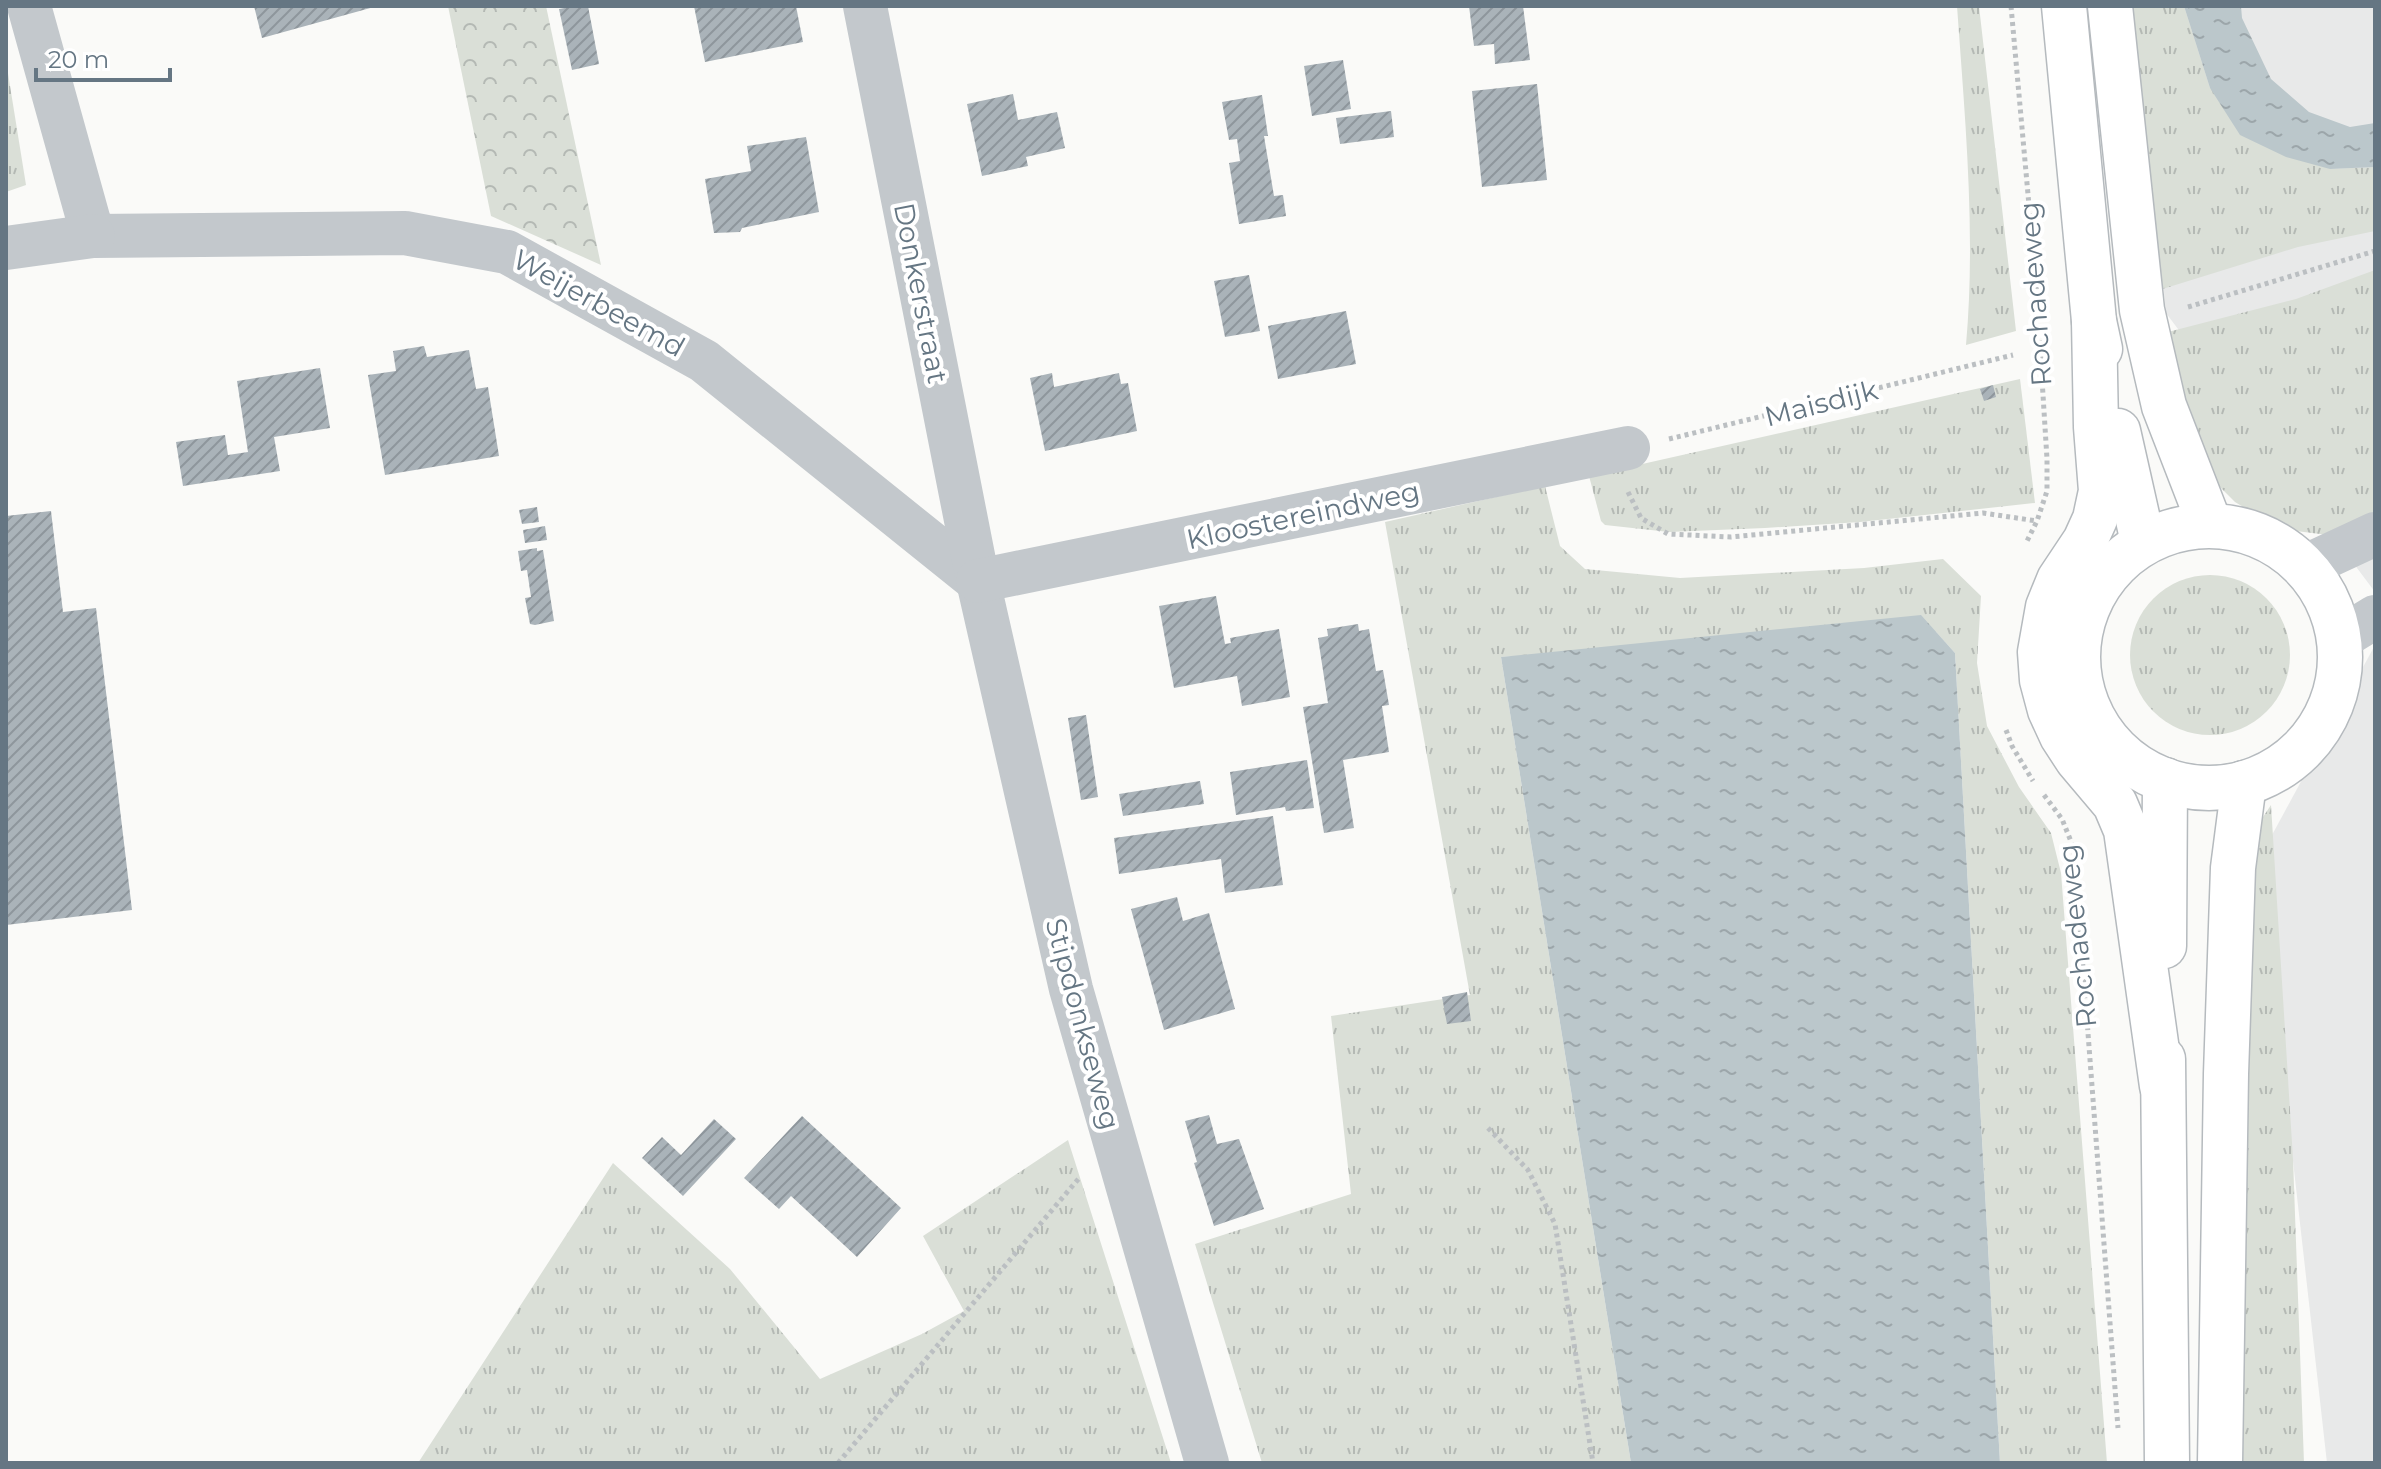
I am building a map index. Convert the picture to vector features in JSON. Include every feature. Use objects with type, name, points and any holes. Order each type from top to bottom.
[{"type":"main road","name":"Rochadeweg","points":[[2064,6],[2094,321],[2143,542]]},
{"type":"main road","points":[[2110,6],[2142,310],[2164,406],[2210,525]]},
{"type":"main road","points":[[2094,321],[2101,491],[2095,519],[2085,541],[2059,580],[2048,607],[2040,652],[2042,680],[2050,710],[2062,736],[2115,804],[2126,830],[2162,1086]]},
{"type":"main road","points":[[2210,525],[2245,531],[2277,545],[2304,567],[2327,600],[2357,628],[2340,663],[2336,685],[2319,728],[2291,758],[2266,775],[2244,783],[2203,788],[2165,780],[2141,769],[2121,754],[2091,713],[2078,669],[2083,620],[2092,596],[2106,575],[2143,542],[2176,529],[2210,525]]},
{"type":"main road","points":[[2165,780],[2162,1086],[2167,1463]]},
{"type":"main road","points":[[2220,1463],[2226,1074],[2233,868],[2244,783]]},
{"type":"street","points":[[29,6],[93,236]]},
{"type":"street","name":"Donkerstraat","points":[[865,6],[978,581]]},
{"type":"street","name":"Weijerbeemd","points":[[6,248],[93,236],[405,233],[507,252],[704,361],[978,581]]},
{"type":"street","name":"Kloostereindweg","points":[[978,581],[1628,448]]},
{"type":"street","points":[[2304,567],[2375,534]]},
{"type":"street","name":"Stipdonkseweg","points":[[978,581],[1071,989],[1207,1463]]},
{"type":"path","name":"Rochadeweg","points":[[2011,6],[2036,283],[2047,459],[2047,491],[2037,521],[2023,548]]},
{"type":"path","points":[[2181,309],[2375,251]]},
{"type":"path","name":"Maisdijk","points":[[1628,448],[2013,355]]},
{"type":"path","points":[[1628,448],[1628,493],[1641,518],[1668,534],[1731,537],[1983,513],[2037,521]]},
{"type":"path","name":"Rochadeweg","points":[[2003,722],[2027,772],[2062,819],[2074,849],[2118,1432]]},
{"type":"path","points":[[1488,1128],[1528,1170],[1555,1224],[1593,1463]]},
{"type":"path","points":[[838,1463],[1113,1137]]},
{"type":"shaded area","points":[[2136,6],[2375,6],[2375,592],[2166,313]]},
{"type":"shaded area","points":[[2375,645],[2375,1463],[2327,1463],[2259,859]]},
{"type":"green space","points":[[448,6],[546,6],[601,265],[491,216]]},
{"type":"green space","points":[[1957,6],[1979,6],[2016,331],[1966,345],[1970,218]]},
{"type":"green space","points":[[2130,6],[2184,6],[2210,88],[2330,169],[2375,167],[2375,231],[2298,247],[2156,291]]},
{"type":"green space","points":[[6,61],[26,185],[6,192]]},
{"type":"green space","points":[[2375,270],[2375,520],[2336,536],[2280,529],[2235,502],[2212,479],[2193,440],[2164,333],[2296,299]]},
{"type":"green space","points":[[2020,379],[2035,503],[1860,522],[1669,532],[1605,525],[1601,521],[1589,476]]},
{"type":"green space","points":[[1545,486],[1560,546],[1585,569],[1680,578],[1864,568],[1943,559],[1981,596],[1977,663],[1987,726],[2019,787],[2051,833],[2061,873],[2107,1463],[2000,1463],[1955,653],[1936,632],[1501,657],[1631,1463],[1262,1463],[1195,1244],[1351,1194],[1331,1016],[1470,995],[1385,522]]},
{"type":"green space","points":[[2210,575],[2241,581],[2267,598],[2284,624],[2290,655],[2284,686],[2267,712],[2241,729],[2210,735],[2179,729],[2153,712],[2136,686],[2130,655],[2136,624],[2153,598],[2179,581]]},
{"type":"green space","points":[[2271,805],[2293,1159],[2304,1463],[2235,1463],[2253,832]]},
{"type":"green space","points":[[1068,1140],[1171,1463],[418,1463],[613,1163],[730,1269],[820,1379],[922,1334],[964,1311],[923,1236]]},
{"type":"water","points":[[2184,6],[2241,6],[2242,18],[2271,79],[2309,112],[2350,127],[2375,123],[2375,167],[2330,169],[2286,157],[2240,135],[2210,88]]},
{"type":"water","points":[[1921,615],[1955,653],[2000,1463],[1631,1463],[1501,657]]},
{"type":"building","points":[[254,6],[374,6],[374,7],[262,38]]},
{"type":"building","points":[[588,6],[599,64],[572,70],[559,9]]},
{"type":"building","points":[[694,6],[796,6],[803,42],[705,62]]},
{"type":"building","points":[[1469,6],[1523,6],[1530,60],[1495,64],[1494,44],[1474,46]]},
{"type":"building","points":[[1343,60],[1351,109],[1312,116],[1304,66]]},
{"type":"building","points":[[1537,84],[1547,180],[1482,187],[1472,91]]},
{"type":"building","points":[[1013,94],[1018,120],[1057,112],[1065,148],[1026,157],[1028,166],[982,176],[967,104]]},
{"type":"building","points":[[1262,95],[1268,136],[1264,136],[1274,196],[1283,195],[1286,216],[1239,224],[1229,163],[1240,161],[1237,139],[1229,140],[1222,102]]},
{"type":"building","points":[[1391,111],[1394,137],[1340,144],[1336,118]]},
{"type":"building","points":[[806,137],[819,212],[742,228],[740,232],[714,233],[705,179],[751,171],[747,146]]},
{"type":"building","points":[[1249,275],[1260,331],[1225,337],[1214,281]]},
{"type":"building","points":[[1346,311],[1356,364],[1278,379],[1268,326]]},
{"type":"building","points":[[424,346],[427,357],[469,350],[476,389],[488,387],[499,456],[385,475],[368,375],[396,371],[393,351]]},
{"type":"building","points":[[320,368],[330,428],[274,437],[280,471],[183,486],[176,442],[225,435],[228,455],[248,452],[237,381]]},
{"type":"building","points":[[1052,373],[1054,387],[1119,373],[1121,384],[1128,383],[1137,431],[1045,451],[1030,378]]},
{"type":"building","points":[[1993,385],[1996,397],[1984,401],[1980,389]]},
{"type":"building","points":[[537,507],[539,522],[522,524],[519,510]]},
{"type":"building","points":[[51,511],[63,612],[96,608],[132,910],[6,925],[6,516]]},
{"type":"building","points":[[545,526],[547,540],[525,543],[523,530]]},
{"type":"building","points":[[537,548],[537,551],[543,550],[554,621],[535,625],[530,624],[525,598],[531,597],[527,570],[521,571],[518,551]]},
{"type":"building","points":[[1216,596],[1225,644],[1231,643],[1230,638],[1279,629],[1290,697],[1242,706],[1237,676],[1174,688],[1159,606]]},
{"type":"building","points":[[1358,624],[1359,631],[1369,629],[1376,671],[1383,670],[1389,705],[1382,706],[1389,752],[1343,760],[1354,828],[1324,833],[1303,707],[1328,703],[1318,638],[1328,636],[1327,629]]},
{"type":"building","points":[[1086,715],[1098,797],[1081,800],[1068,718]]},
{"type":"building","points":[[1307,760],[1314,808],[1286,811],[1285,807],[1236,815],[1230,772]]},
{"type":"building","points":[[1200,781],[1204,804],[1123,816],[1119,794]]},
{"type":"building","points":[[1273,816],[1283,885],[1225,893],[1221,859],[1119,874],[1114,838]]},
{"type":"building","points":[[1177,897],[1183,921],[1209,913],[1235,1009],[1164,1030],[1131,909]]},
{"type":"building","points":[[1467,992],[1471,1021],[1447,1024],[1442,997]]},
{"type":"building","points":[[1209,1115],[1217,1144],[1239,1139],[1264,1209],[1214,1226],[1194,1163],[1197,1162],[1185,1121]]},
{"type":"building","points":[[802,1116],[901,1208],[857,1257],[791,1196],[779,1209],[744,1178]]},
{"type":"building","points":[[714,1119],[736,1139],[683,1196],[642,1158],[662,1137],[681,1155]]}]
